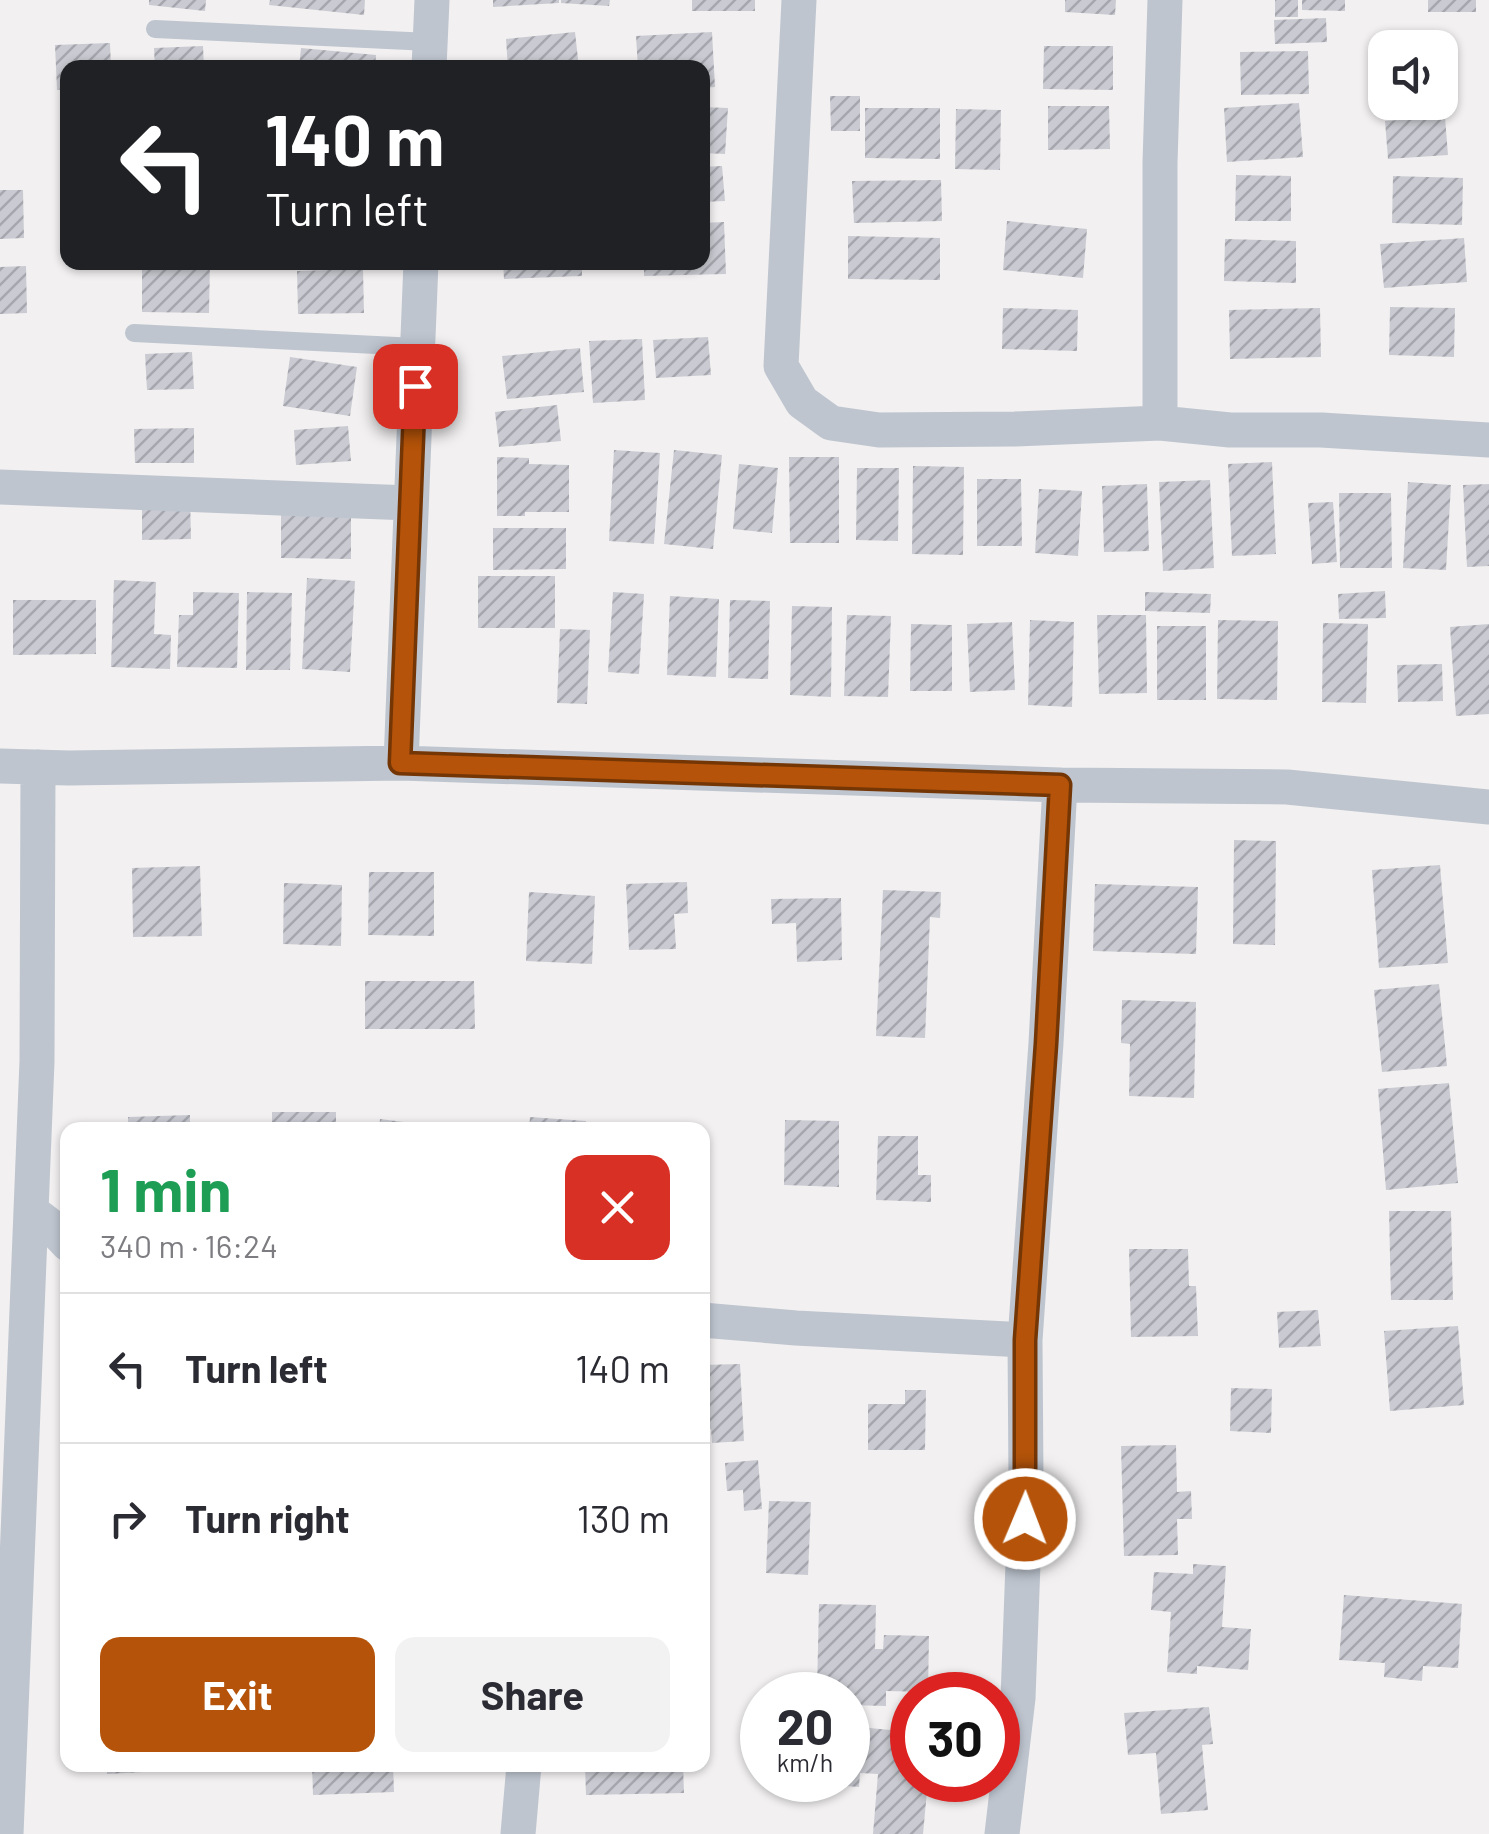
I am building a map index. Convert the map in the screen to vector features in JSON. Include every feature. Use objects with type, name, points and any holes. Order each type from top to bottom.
[{"type":"street","points":[[430,55],[432,0]]},
{"type":"street","points":[[799,0],[781,366],[802,402],[831,423],[879,430],[1160,424],[1489,440]]},
{"type":"street","points":[[1160,424],[1160,163],[1165,0]]},
{"type":"street","points":[[400,763],[421,270]]},
{"type":"street","points":[[0,488],[410,503]]},
{"type":"street","points":[[0,766],[400,763],[1060,785],[1287,786],[1489,807]]},
{"type":"street","points":[[6,1834],[37,1061],[38,767]]},
{"type":"street","points":[[1002,1834],[1018,1698],[1026,1483],[1025,1340],[1060,785]]},
{"type":"street","points":[[31,1211],[60,1236]]},
{"type":"street","points":[[710,1321],[1025,1340]]},
{"type":"street","points":[[518,1834],[523,1772]]},
{"type":"lane","points":[[155,29],[430,55]]},
{"type":"lane","points":[[134,333],[417,346]]},
{"type":"building","points":[[149,0],[206,0],[205,11],[149,5]]},
{"type":"building","points":[[270,0],[365,0],[364,15],[269,5]]},
{"type":"building","points":[[493,0],[559,0],[559,3],[493,7]]},
{"type":"building","points":[[561,0],[610,0],[609,6]]},
{"type":"building","points":[[692,0],[755,0],[755,11],[692,11]]},
{"type":"building","points":[[1065,0],[1116,0],[1115,15],[1065,12]]},
{"type":"building","points":[[1275,0],[1298,0],[1298,17],[1275,17]]},
{"type":"building","points":[[1302,0],[1345,0],[1345,11],[1302,10]]},
{"type":"building","points":[[1428,0],[1476,0],[1476,12],[1428,12]]},
{"type":"building","points":[[1326,18],[1327,42],[1275,44],[1274,20]]},
{"type":"building","points":[[575,32],[578,60],[507,60],[506,39]]},
{"type":"building","points":[[712,32],[715,87],[710,87],[710,60],[638,60],[636,36]]},
{"type":"building","points":[[110,43],[111,60],[60,60],[57,90],[55,45]]},
{"type":"building","points":[[203,46],[204,60],[155,60],[154,48]]},
{"type":"building","points":[[1044,46],[1113,46],[1113,90],[1043,89]]},
{"type":"building","points":[[301,48],[376,55],[376,60],[300,60]]},
{"type":"building","points":[[1308,51],[1309,94],[1241,95],[1240,52]]},
{"type":"building","points":[[830,96],[860,96],[860,131],[831,131]]},
{"type":"building","points":[[1299,103],[1303,157],[1227,162],[1224,108]]},
{"type":"building","points":[[1048,106],[1109,106],[1110,149],[1048,150]]},
{"type":"building","points":[[710,107],[728,108],[725,154],[710,153]]},
{"type":"building","points":[[865,108],[940,108],[940,159],[865,158]]},
{"type":"building","points":[[956,109],[1001,110],[1000,170],[955,169]]},
{"type":"building","points":[[1445,120],[1448,155],[1388,159],[1385,121]]},
{"type":"building","points":[[722,166],[725,201],[710,202],[710,167]]},
{"type":"building","points":[[1236,175],[1291,176],[1291,221],[1235,221]]},
{"type":"building","points":[[1393,176],[1463,178],[1462,225],[1392,223]]},
{"type":"building","points":[[941,180],[942,221],[854,223],[852,181]]},
{"type":"building","points":[[0,190],[23,190],[24,238],[0,239]]},
{"type":"building","points":[[1007,221],[1087,229],[1083,278],[1003,270]]},
{"type":"building","points":[[724,222],[726,274],[644,276],[644,270],[710,270],[710,223]]},
{"type":"building","points":[[848,236],[940,238],[940,280],[848,279]]},
{"type":"building","points":[[1464,238],[1467,282],[1384,288],[1380,244]]},
{"type":"building","points":[[1225,239],[1296,241],[1296,283],[1224,281]]},
{"type":"building","points":[[26,266],[27,313],[0,314],[0,267]]},
{"type":"building","points":[[142,270],[210,270],[209,313],[142,312]]},
{"type":"building","points":[[363,270],[364,313],[298,314],[297,271]]},
{"type":"building","points":[[503,270],[582,270],[582,276],[504,279]]},
{"type":"building","points":[[1390,307],[1455,308],[1454,357],[1389,355]]},
{"type":"building","points":[[1003,308],[1078,310],[1077,351],[1002,349]]},
{"type":"building","points":[[1320,308],[1321,357],[1230,359],[1229,310]]},
{"type":"building","points":[[708,337],[711,375],[656,378],[653,340]]},
{"type":"building","points":[[642,339],[645,400],[593,403],[589,341]]},
{"type":"building","points":[[580,348],[584,392],[507,399],[502,356]]},
{"type":"building","points":[[192,352],[194,389],[147,390],[145,354]]},
{"type":"building","points":[[290,357],[357,367],[350,416],[283,406]]},
{"type":"building","points":[[557,405],[561,441],[499,447],[495,412]]},
{"type":"building","points":[[348,426],[351,461],[296,465],[294,430]]},
{"type":"building","points":[[194,428],[194,463],[135,463],[134,429]]},
{"type":"building","points":[[614,450],[660,453],[654,544],[609,541]]},
{"type":"building","points":[[674,450],[722,455],[713,549],[664,544]]},
{"type":"building","points":[[497,457],[529,458],[529,464],[569,465],[569,512],[497,516]]},
{"type":"building","points":[[789,457],[839,457],[839,543],[790,543]]},
{"type":"building","points":[[1272,462],[1276,554],[1232,556],[1228,464]]},
{"type":"building","points":[[739,464],[778,468],[772,533],[733,529]]},
{"type":"building","points":[[913,466],[964,467],[963,555],[912,554]]},
{"type":"building","points":[[857,468],[899,468],[898,541],[856,540]]},
{"type":"building","points":[[977,479],[1021,479],[1022,546],[977,546]]},
{"type":"building","points":[[1210,480],[1214,568],[1163,571],[1159,482]]},
{"type":"building","points":[[1408,482],[1451,485],[1446,570],[1403,568]]},
{"type":"building","points":[[1147,484],[1149,551],[1104,552],[1102,486]]},
{"type":"building","points":[[1489,484],[1489,566],[1467,567],[1463,485]]},
{"type":"building","points":[[1039,489],[1082,491],[1078,556],[1035,553]]},
{"type":"building","points":[[1339,493],[1391,493],[1392,568],[1340,568]]},
{"type":"building","points":[[190,496],[191,539],[142,540],[142,497]]},
{"type":"building","points":[[1333,502],[1337,562],[1312,564],[1308,503]]},
{"type":"building","points":[[281,510],[351,513],[351,559],[281,558]]},
{"type":"building","points":[[493,528],[566,528],[566,569],[493,570]]},
{"type":"building","points":[[478,576],[555,576],[555,628],[478,628]]},
{"type":"building","points":[[307,578],[355,581],[350,672],[302,669]]},
{"type":"building","points":[[114,580],[156,582],[154,634],[171,635],[170,669],[111,667]]},
{"type":"building","points":[[1385,591],[1386,618],[1339,619],[1338,594]]},
{"type":"building","points":[[193,592],[239,593],[237,668],[177,667],[179,615],[193,615]]},
{"type":"building","points":[[247,592],[292,593],[290,670],[246,670]]},
{"type":"building","points":[[613,592],[644,594],[639,674],[608,672]]},
{"type":"building","points":[[1145,592],[1211,594],[1210,613],[1145,611]]},
{"type":"building","points":[[670,596],[719,599],[716,677],[667,675]]},
{"type":"building","points":[[13,600],[96,600],[96,654],[13,655]]},
{"type":"building","points":[[730,600],[770,601],[768,679],[728,678]]},
{"type":"building","points":[[792,606],[832,607],[831,697],[790,695]]},
{"type":"building","points":[[847,615],[891,616],[888,697],[844,696]]},
{"type":"building","points":[[1097,615],[1146,615],[1147,693],[1099,694]]},
{"type":"building","points":[[1030,620],[1074,622],[1072,707],[1028,705]]},
{"type":"building","points":[[1218,620],[1278,621],[1277,700],[1217,699]]},
{"type":"building","points":[[1012,622],[1015,690],[970,692],[967,624]]},
{"type":"building","points":[[1323,623],[1368,624],[1366,703],[1322,702]]},
{"type":"building","points":[[911,624],[952,625],[952,691],[910,691]]},
{"type":"building","points":[[1489,624],[1489,714],[1456,716],[1450,627]]},
{"type":"building","points":[[1157,626],[1206,626],[1206,700],[1157,700]]},
{"type":"building","points":[[560,629],[590,630],[587,704],[557,703]]},
{"type":"building","points":[[1442,664],[1443,701],[1398,702],[1397,665]]},
{"type":"building","points":[[1234,840],[1276,841],[1275,945],[1233,944]]},
{"type":"building","points":[[1440,865],[1448,963],[1379,968],[1372,870]]},
{"type":"building","points":[[200,866],[202,936],[133,937],[132,868]]},
{"type":"building","points":[[369,872],[434,872],[434,936],[368,935]]},
{"type":"building","points":[[687,882],[688,913],[674,914],[676,949],[629,950],[626,884]]},
{"type":"building","points":[[284,883],[342,885],[341,946],[283,944]]},
{"type":"building","points":[[1095,884],[1198,887],[1196,954],[1093,951]]},
{"type":"building","points":[[883,890],[941,892],[940,918],[930,917],[925,1038],[876,1036]]},
{"type":"building","points":[[529,892],[595,896],[592,964],[526,961]]},
{"type":"building","points":[[841,898],[842,960],[797,962],[796,923],[772,924],[771,899]]},
{"type":"building","points":[[365,981],[474,981],[475,1029],[365,1029]]},
{"type":"building","points":[[1439,984],[1447,1066],[1382,1072],[1374,990]]},
{"type":"building","points":[[1122,1000],[1196,1002],[1194,1098],[1129,1096],[1130,1044],[1121,1043]]},
{"type":"building","points":[[1449,1083],[1458,1183],[1386,1190],[1378,1089]]},
{"type":"building","points":[[272,1112],[336,1112],[336,1122],[272,1122]]},
{"type":"building","points":[[190,1115],[190,1122],[128,1122],[128,1117]]},
{"type":"building","points":[[530,1117],[586,1121],[586,1122],[530,1122]]},
{"type":"building","points":[[785,1120],[839,1121],[839,1187],[784,1185]]},
{"type":"building","points":[[878,1136],[918,1136],[918,1175],[931,1175],[931,1202],[876,1200]]},
{"type":"building","points":[[1389,1211],[1451,1211],[1453,1300],[1391,1300]]},
{"type":"building","points":[[1129,1249],[1188,1249],[1189,1286],[1196,1286],[1198,1336],[1131,1337]]},
{"type":"building","points":[[1318,1310],[1321,1346],[1279,1348],[1277,1312]]},
{"type":"building","points":[[1458,1326],[1464,1405],[1390,1411],[1384,1331]]},
{"type":"building","points":[[740,1364],[744,1441],[712,1443],[710,1365]]},
{"type":"building","points":[[1231,1388],[1272,1389],[1271,1433],[1230,1431]]},
{"type":"building","points":[[905,1390],[926,1390],[925,1450],[868,1450],[868,1404],[905,1404]]},
{"type":"building","points":[[1176,1445],[1177,1492],[1191,1491],[1192,1519],[1177,1519],[1178,1555],[1124,1556],[1121,1446]]},
{"type":"building","points":[[758,1460],[762,1509],[744,1511],[743,1490],[727,1491],[725,1463]]},
{"type":"building","points":[[769,1501],[811,1502],[808,1575],[766,1573]]},
{"type":"building","points":[[1193,1564],[1226,1566],[1222,1627],[1251,1629],[1248,1670],[1197,1666],[1197,1674],[1167,1672],[1171,1612],[1151,1610],[1154,1572],[1193,1574]]},
{"type":"building","points":[[1344,1595],[1462,1604],[1458,1668],[1423,1666],[1422,1681],[1384,1677],[1385,1663],[1339,1660]]},
{"type":"building","points":[[819,1604],[876,1605],[875,1649],[883,1649],[884,1635],[929,1636],[928,1672],[890,1672],[886,1706],[870,1706],[870,1672],[817,1672]]},
{"type":"building","points":[[1209,1707],[1213,1744],[1202,1745],[1208,1810],[1161,1814],[1156,1753],[1128,1755],[1124,1713]]},
{"type":"building","points":[[870,1728],[890,1730],[890,1802],[926,1802],[923,1834],[873,1834],[878,1774],[870,1774]]},
{"type":"building","points":[[312,1772],[393,1772],[394,1792],[313,1795]]},
{"type":"building","points":[[585,1772],[683,1772],[684,1793],[586,1795]]},
{"type":"route","points":[[415,386],[400,763],[1060,785],[1025,1340],[1025,1519]]}]
